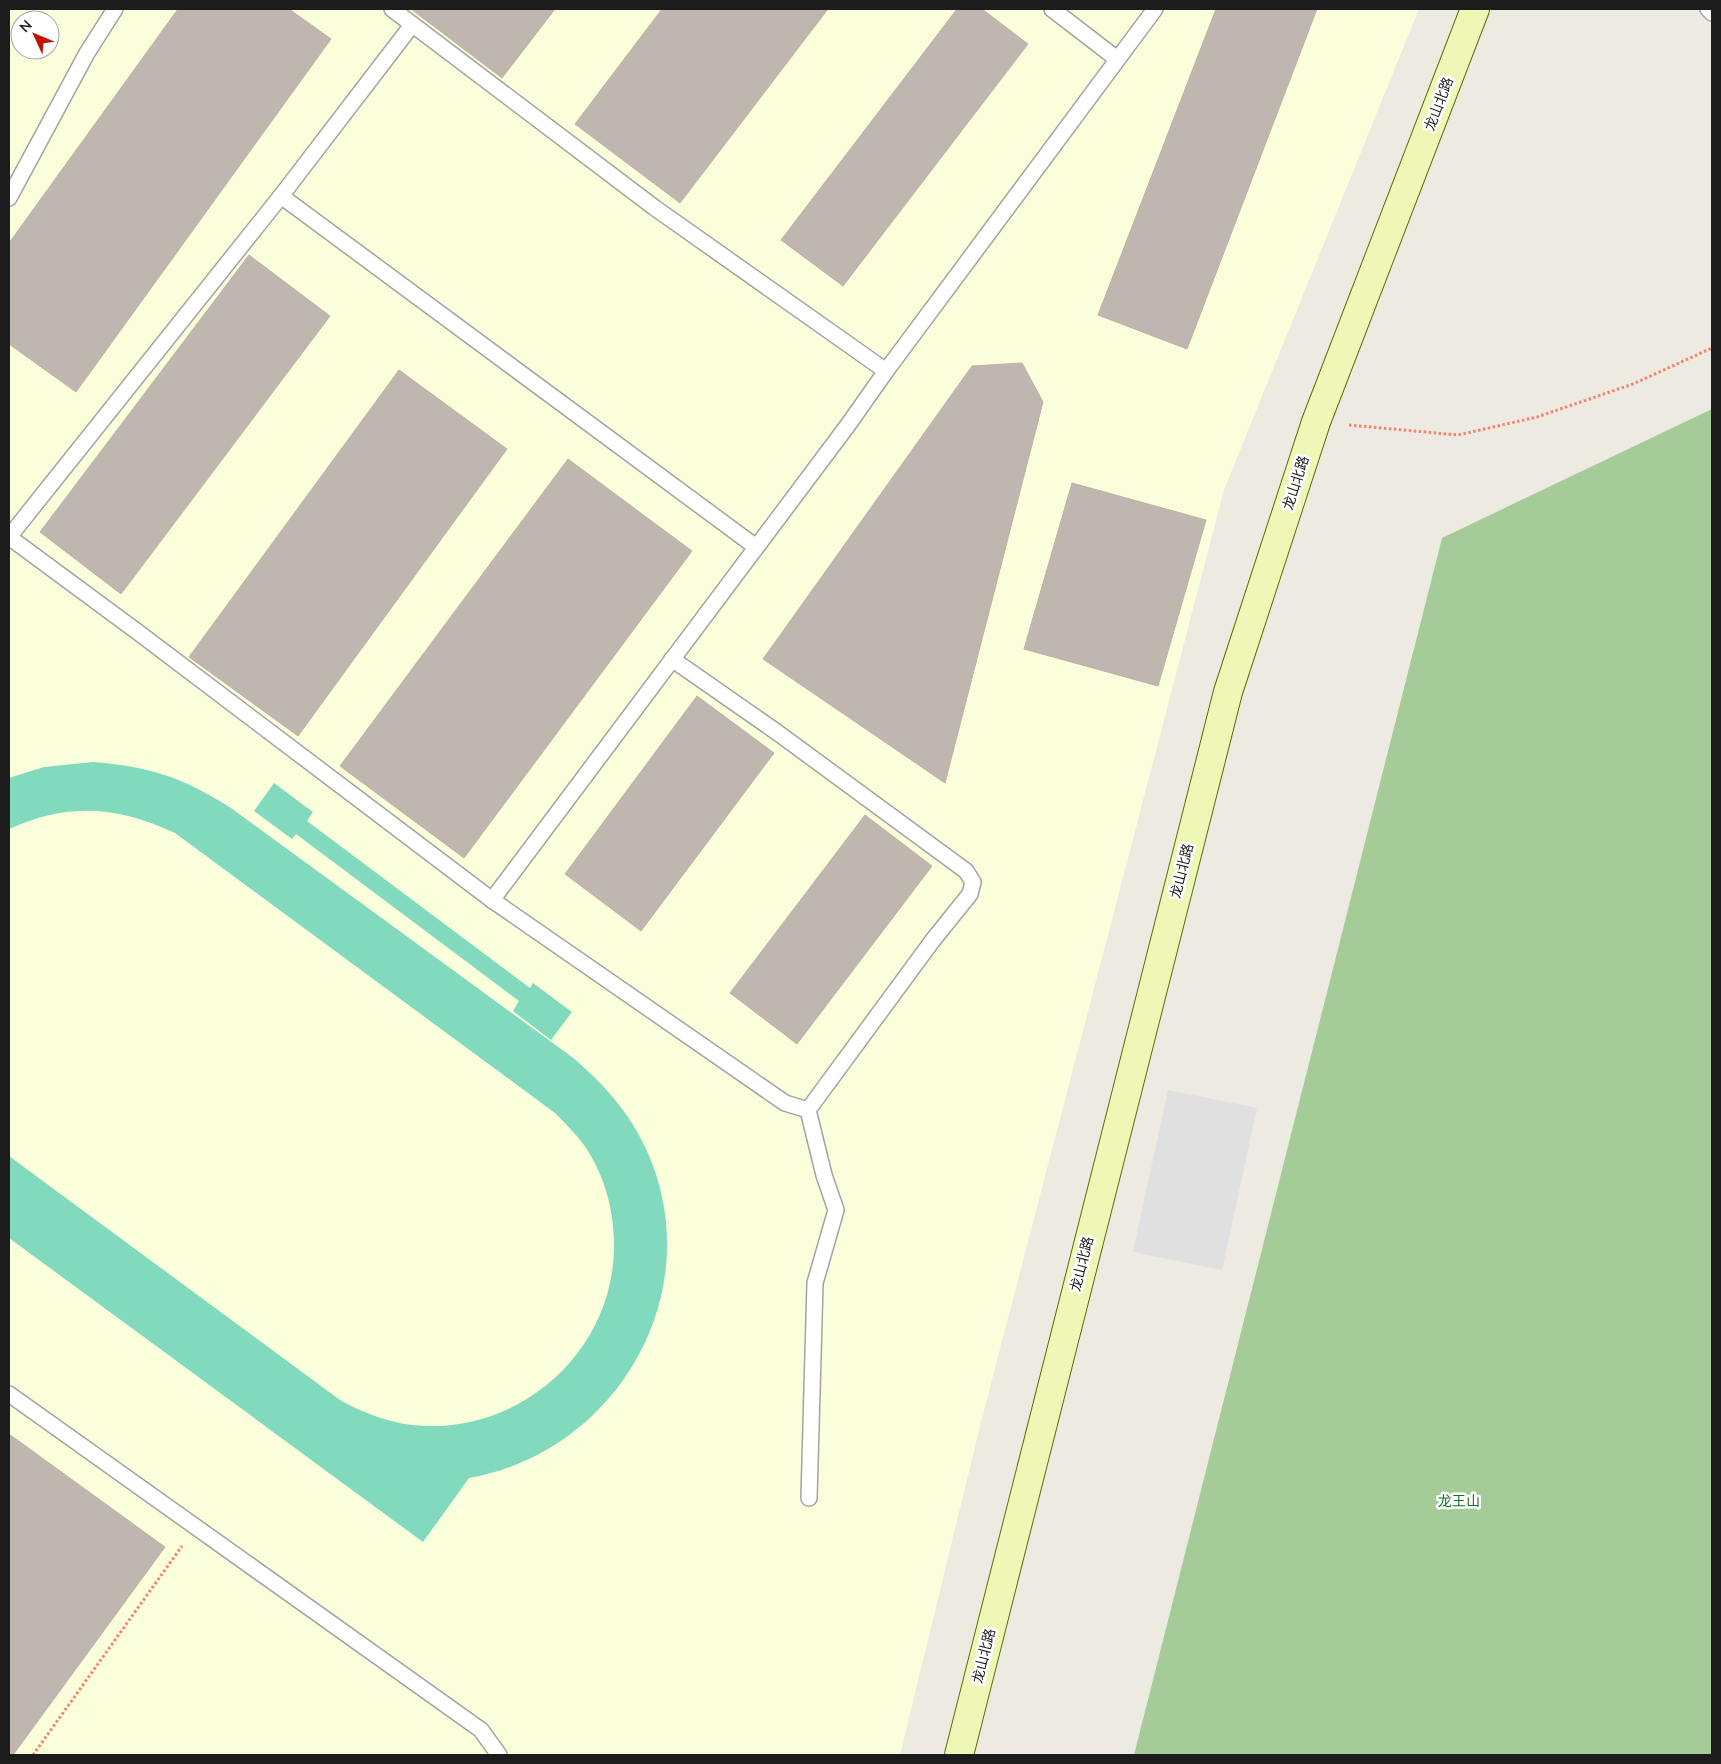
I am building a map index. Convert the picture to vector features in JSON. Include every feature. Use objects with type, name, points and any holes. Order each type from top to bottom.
[{"type":"street","name":"龙山北路","points":[[959,1755],[1228,692],[1316,422],[1475,9]]},
{"type":"lane","points":[[9,198],[86,53],[115,9]]},
{"type":"lane","points":[[392,9],[655,208],[886,370]]},
{"type":"lane","points":[[1052,9],[1117,59]]},
{"type":"lane","points":[[492,900],[848,425],[886,370],[1155,9]]},
{"type":"lane","points":[[1708,9],[1712,13]]},
{"type":"lane","points":[[412,25],[281,196],[9,537],[492,900],[785,1103],[808,1110]]},
{"type":"lane","points":[[281,196],[756,547]]},
{"type":"lane","points":[[672,658],[966,871],[973,882],[970,894],[933,940],[808,1110]]},
{"type":"lane","points":[[808,1110],[824,1175],[836,1210],[815,1283],[809,1498]]},
{"type":"lane","points":[[9,1394],[481,1730],[499,1755]]},
{"type":"path","points":[[1316,422],[1458,435],[1537,417],[1633,384],[1712,348]]},
{"type":"path","points":[[33,1755],[195,1526]]},
{"type":"shaded area","points":[[9,9],[1419,9],[1224,490],[981,1422],[900,1755],[9,1755]]},
{"type":"shaded area","points":[[1168,1090],[1257,1108],[1222,1270],[1133,1252]]},
{"type":"green space","name":"龙王山","points":[[1712,409],[1712,1755],[1134,1755],[1442,538]]},
{"type":"green space","points":[[93,762],[149,770],[165,775],[197,789],[231,808],[572,1057],[615,1100],[633,1124],[647,1151],[664,1204],[667,1258],[658,1309],[637,1357],[607,1400],[569,1436],[522,1462],[469,1478],[423,1542],[9,1238],[9,1156],[340,1400],[382,1418],[403,1424],[426,1426],[463,1423],[499,1413],[531,1397],[559,1374],[582,1347],[599,1316],[610,1281],[614,1244],[612,1217],[601,1177],[589,1152],[572,1130],[555,1113],[175,833],[133,817],[93,811],[72,811],[52,814],[9,829],[9,778],[44,767]]},
{"type":"green space","points":[[274,783],[313,812],[307,821],[530,988],[533,983],[572,1012],[551,1040],[513,1011],[519,1001],[296,834],[292,839],[254,811]]},
{"type":"building","points":[[178,9],[289,9],[331,39],[76,392],[9,344],[9,243]]},
{"type":"building","points":[[411,9],[555,9],[502,78]]},
{"type":"building","points":[[662,9],[828,9],[680,203],[575,124]]},
{"type":"building","points":[[957,9],[982,9],[1028,44],[843,286],[781,240]]},
{"type":"building","points":[[1216,9],[1317,9],[1187,349],[1098,315]]},
{"type":"building","points":[[249,255],[330,316],[121,594],[40,532]]},
{"type":"building","points":[[1022,363],[1043,402],[945,783],[763,659],[972,366]]},
{"type":"building","points":[[399,370],[507,449],[298,736],[189,657]]},
{"type":"building","points":[[568,459],[692,551],[464,858],[340,766]]},
{"type":"building","points":[[1072,483],[1206,520],[1158,686],[1024,649]]},
{"type":"building","points":[[697,696],[774,753],[641,931],[565,874]]},
{"type":"building","points":[[865,815],[932,866],[797,1044],[730,993]]},
{"type":"building","points":[[9,1434],[165,1547],[13,1755],[9,1755]]}]
